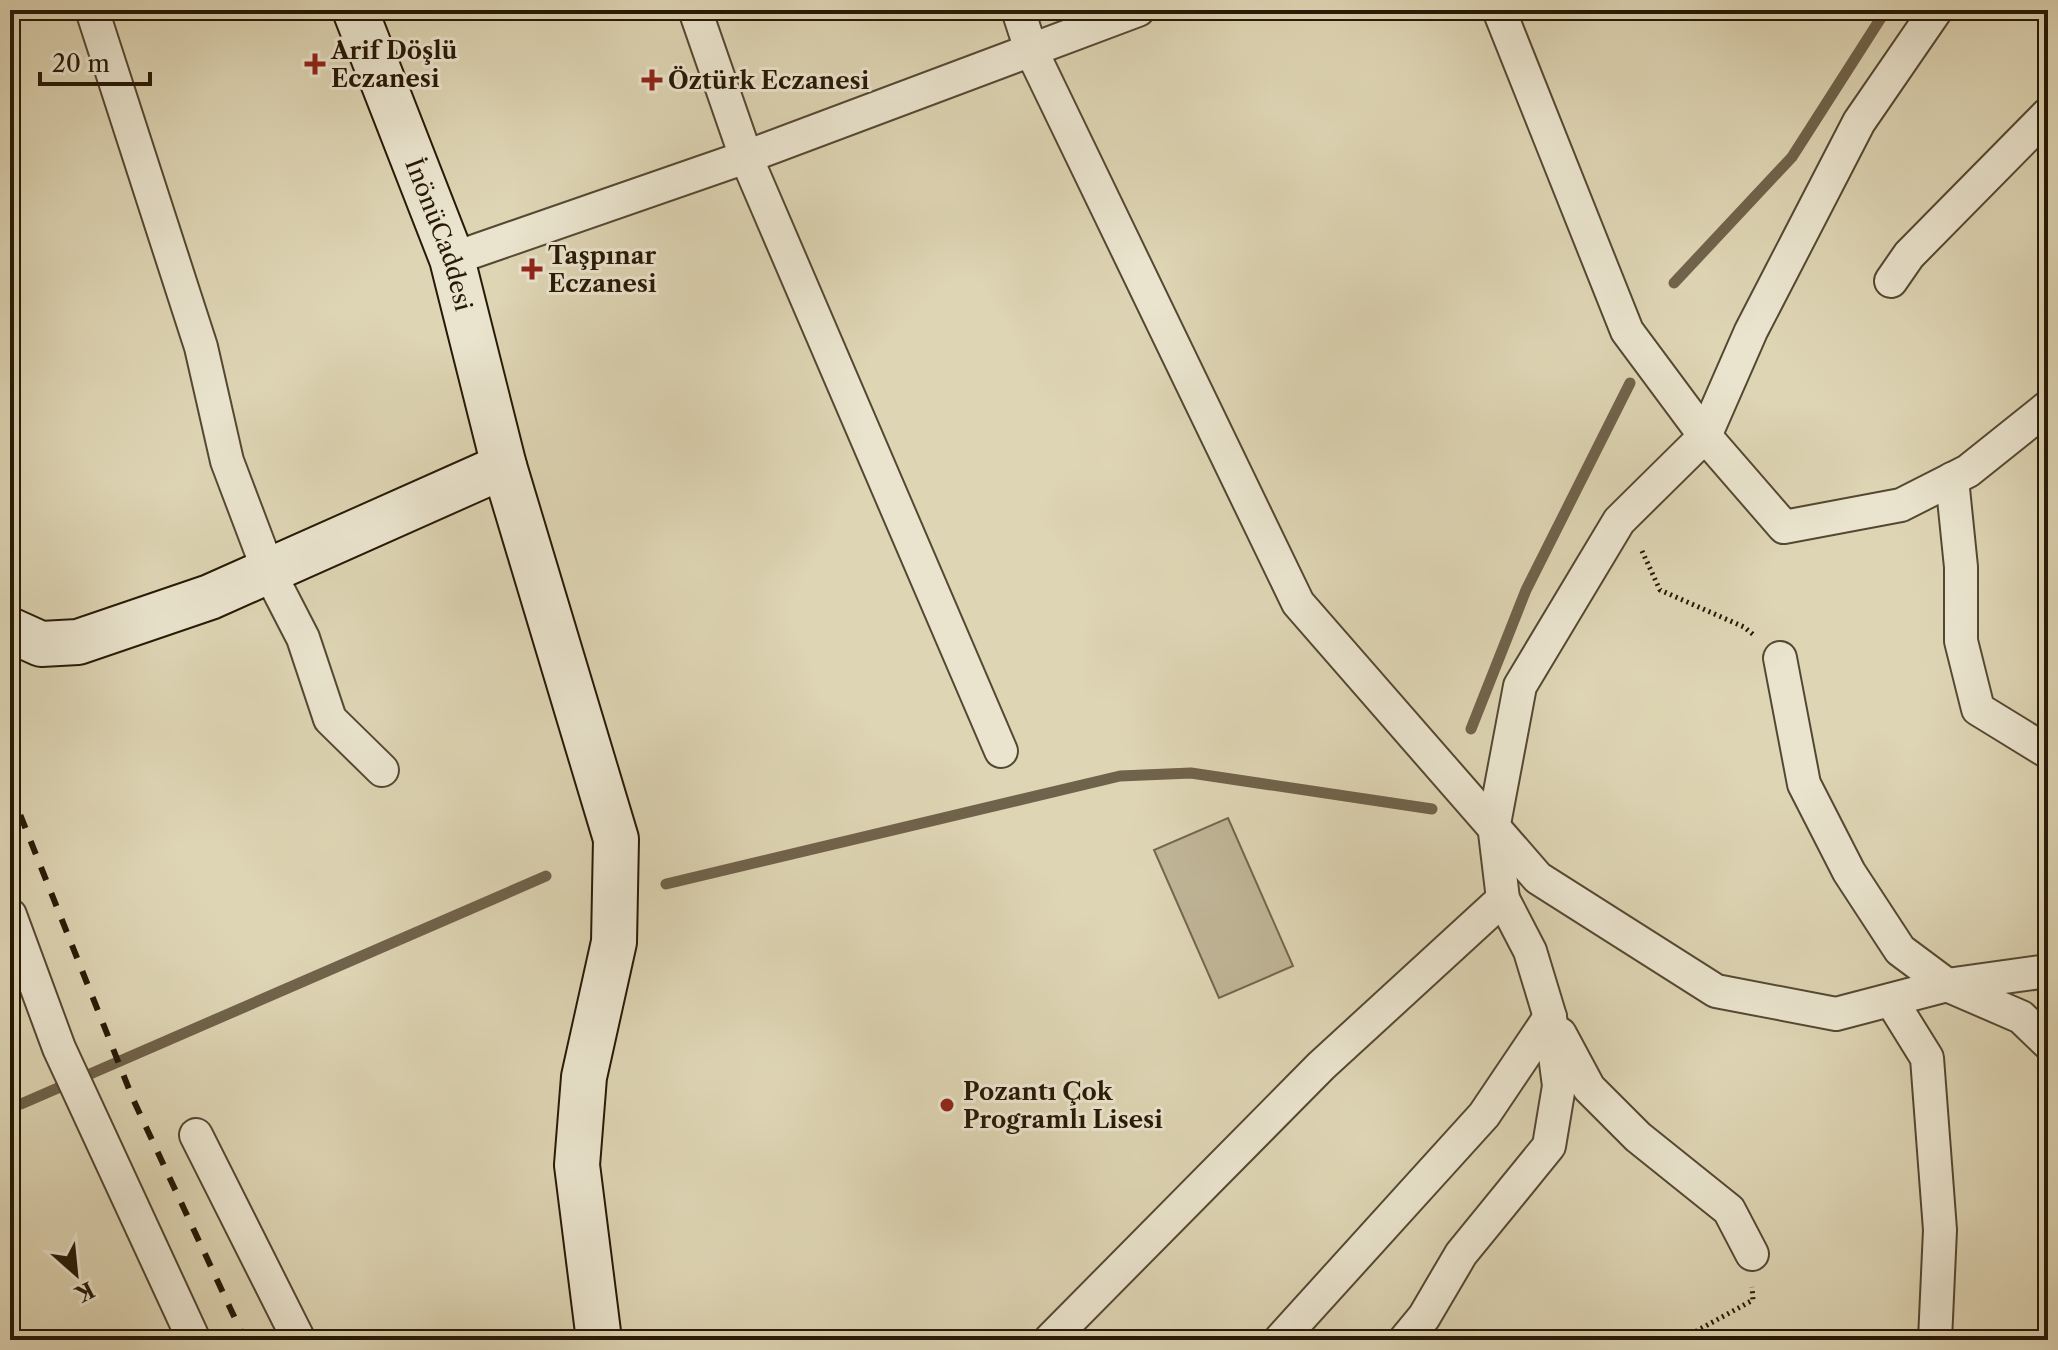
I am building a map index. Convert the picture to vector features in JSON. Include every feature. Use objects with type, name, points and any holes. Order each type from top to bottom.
[{"type":"main road","name":"İnönüCaddesi","points":[[355,10],[452,259],[504,466],[616,839],[614,942],[584,1077],[577,1165],[599,1340]]},
{"type":"main road","points":[[10,630],[41,644],[78,642],[210,597],[504,466]]},
{"type":"street","points":[[92,10],[197,333],[227,461],[269,572],[303,638],[330,719],[382,770]]},
{"type":"street","points":[[695,10],[746,157],[1001,751]]},
{"type":"street","points":[[1018,10],[1031,50],[1298,603],[1538,878],[1716,991],[1836,1014],[1947,985],[2048,971]]},
{"type":"street","points":[[452,259],[746,157],[1138,10]]},
{"type":"street","points":[[1499,10],[1627,331],[1705,436],[1784,527],[1901,505],[1968,471],[2048,407]]},
{"type":"street","points":[[1405,1340],[1424,1317],[1461,1254],[1549,1146],[1559,1086],[1550,1017],[1530,951],[1503,899],[1494,824],[1520,686],[1619,521],[1705,436],[1751,331],[1859,122],[1936,10]]},
{"type":"street","points":[[1891,281],[1909,255],[2048,114]]},
{"type":"street","points":[[1952,479],[1961,567],[1961,641],[1978,709],[2048,752]]},
{"type":"street","points":[[1780,658],[1804,784],[1849,872],[1900,950],[1947,985],[2021,1017],[2048,1043]]},
{"type":"street","points":[[1050,1340],[1321,1066],[1503,899]]},
{"type":"street","points":[[10,915],[59,1048],[194,1340]]},
{"type":"street","points":[[1891,1000],[1927,1058],[1940,1230],[1935,1340]]},
{"type":"street","points":[[1550,1017],[1589,1088],[1638,1137],[1729,1210],[1752,1254]]},
{"type":"street","points":[[1280,1340],[1484,1115],[1550,1017]]},
{"type":"street","points":[[196,1135],[299,1340]]},
{"type":"path","points":[[1619,521],[1646,556],[1660,590],[1744,627],[1780,658]]},
{"type":"path","points":[[1680,1340],[1753,1300],[1752,1254]]},
{"type":"shaded area","points":[[1228,818],[1293,966],[1219,998],[1154,850]]},
{"type":"waterway","points":[[1674,283],[1792,157],[1886,10]]},
{"type":"waterway","points":[[1471,729],[1526,590],[1630,383]]},
{"type":"waterway","points":[[666,884],[1120,776],[1191,773],[1432,809]]},
{"type":"waterway","points":[[10,1104],[21,1104],[546,876]]},
{"type":"railway","points":[[10,789],[133,1099],[245,1340]]},
{"type":"place","name":"Arif Döşlü Eczanesi","points":[[315,64]]},
{"type":"place","name":"Öztürk Eczanesi","points":[[652,80]]},
{"type":"place","name":"Taşpınar Eczanesi","points":[[532,269]]},
{"type":"place","name":"Pozantı Çok Programlı Lisesi","points":[[947,1105]]}]
